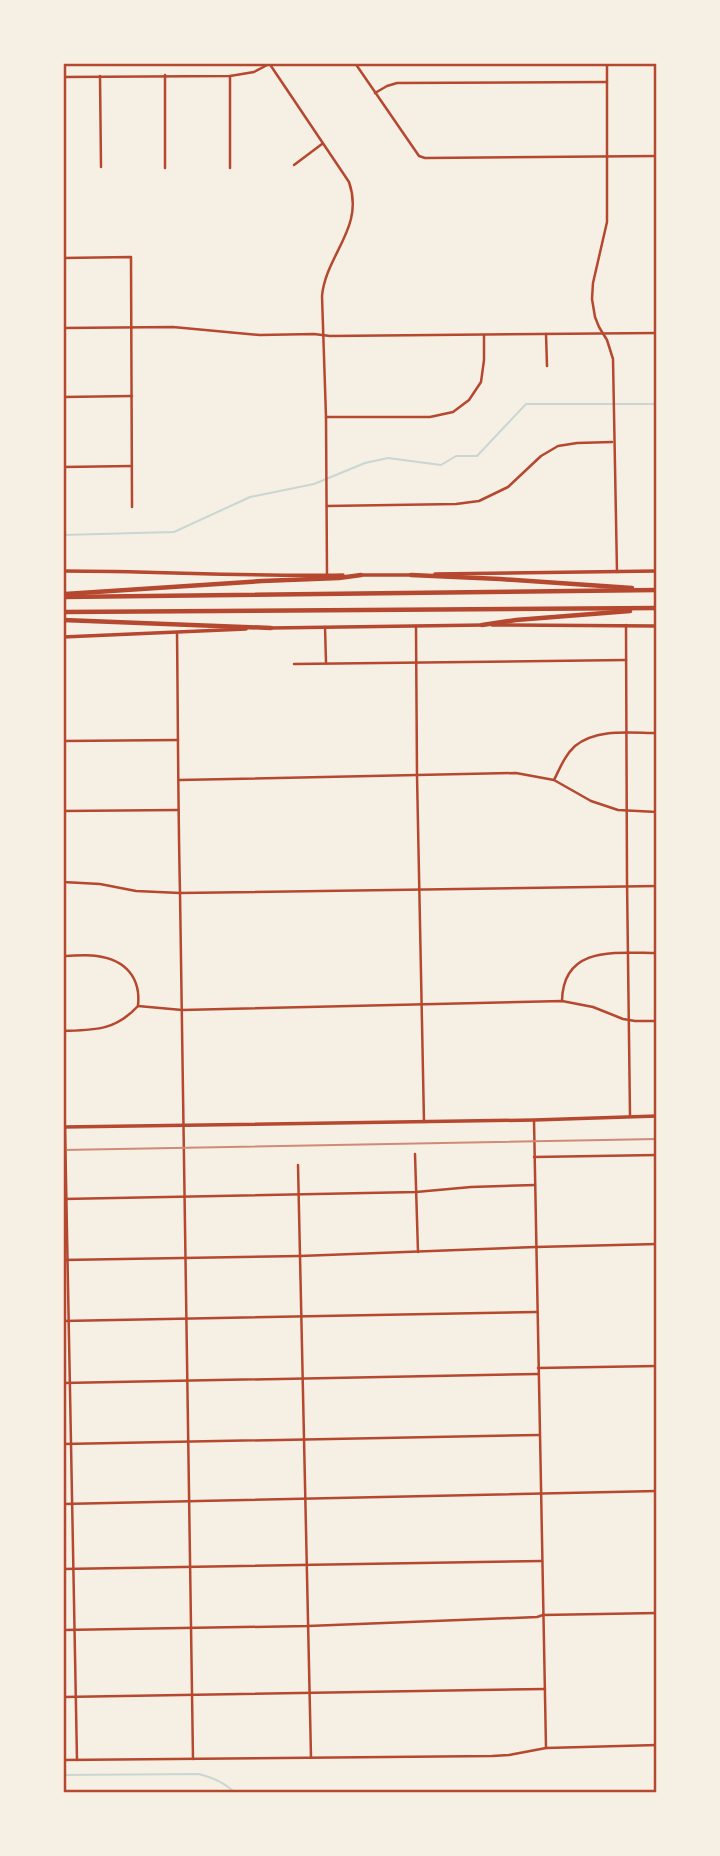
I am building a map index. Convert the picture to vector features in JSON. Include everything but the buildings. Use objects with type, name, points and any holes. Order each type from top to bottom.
[{"type":"highway","points":[[63,596],[361,575]]},
{"type":"highway","points":[[411,575],[657,590]]},
{"type":"highway","points":[[63,596],[657,590]]},
{"type":"highway","points":[[63,612],[657,609]]},
{"type":"highway","points":[[482,625],[657,609]]},
{"type":"highway","points":[[63,620],[271,628]]},
{"type":"main road","points":[[63,571],[327,576],[657,571]]},
{"type":"main road","points":[[63,637],[325,627],[657,626]]},
{"type":"main road","points":[[64,1127],[657,1116]]},
{"type":"street","points":[[63,77],[230,76],[254,72],[270,63],[349,182],[353,198],[351,221],[344,243],[333,259],[323,283],[322,296],[327,576]]},
{"type":"street","points":[[355,63],[419,156],[425,158],[657,156]]},
{"type":"street","points":[[607,63],[607,222],[592,290],[595,317],[613,359],[617,572]]},
{"type":"street","points":[[165,75],[165,168]]},
{"type":"street","points":[[100,76],[101,167]]},
{"type":"street","points":[[230,76],[230,168]]},
{"type":"street","points":[[375,93],[397,83],[607,82]]},
{"type":"street","points":[[294,165],[323,143]]},
{"type":"street","points":[[63,258],[131,257],[132,507]]},
{"type":"street","points":[[63,328],[173,327],[260,335],[657,333]]},
{"type":"street","points":[[326,417],[430,417],[453,412],[469,400],[481,383],[485,360],[484,334]]},
{"type":"street","points":[[546,334],[547,366]]},
{"type":"street","points":[[63,397],[132,396]]},
{"type":"street","points":[[327,506],[456,504],[479,501],[508,487],[541,456],[558,446],[614,442]]},
{"type":"street","points":[[63,467],[132,466]]},
{"type":"street","points":[[626,625],[630,1117]]},
{"type":"street","points":[[416,626],[424,1122]]},
{"type":"street","points":[[325,627],[327,664]]},
{"type":"street","points":[[177,632],[193,1759]]},
{"type":"street","points":[[293,664],[626,660]]},
{"type":"street","points":[[554,780],[562,763],[575,747],[588,738],[603,734],[657,733]]},
{"type":"street","points":[[63,741],[178,740]]},
{"type":"street","points":[[179,780],[516,773],[554,780],[598,804],[627,811],[657,812]]},
{"type":"street","points":[[63,810],[178,810]]},
{"type":"street","points":[[63,882],[100,884],[136,891],[180,893],[657,886]]},
{"type":"street","points":[[562,1001],[562,989],[570,972],[580,961],[597,955],[657,953]]},
{"type":"street","points":[[63,956],[97,956],[114,961],[126,968],[136,980],[139,994],[138,1006],[129,1016],[112,1026],[95,1030],[63,1031]]},
{"type":"street","points":[[138,1006],[182,1010],[562,1001],[593,1007],[629,1020],[657,1021]]},
{"type":"street","points":[[534,1120],[546,1748]]},
{"type":"street","points":[[64,1127],[77,1760]]},
{"type":"street","points":[[415,1154],[418,1252]]},
{"type":"street","points":[[534,1157],[657,1155]]},
{"type":"street","points":[[298,1165],[311,1758]]},
{"type":"street","points":[[65,1199],[416,1192],[535,1185]]},
{"type":"street","points":[[65,1260],[300,1256],[657,1244]]},
{"type":"street","points":[[63,1321],[537,1312]]},
{"type":"street","points":[[538,1368],[657,1366]]},
{"type":"street","points":[[63,1383],[538,1374]]},
{"type":"street","points":[[63,1444],[540,1435]]},
{"type":"street","points":[[63,1504],[657,1491]]},
{"type":"street","points":[[63,1569],[542,1561]]},
{"type":"street","points":[[63,1630],[308,1626],[543,1615],[657,1613]]},
{"type":"street","points":[[63,1697],[545,1689]]},
{"type":"street","points":[[63,1760],[509,1755],[546,1748],[657,1745]]},
{"type":"waterway","points":[[63,535],[174,532],[250,497],[314,484],[365,463],[388,458],[441,465],[456,456],[477,456],[526,404],[657,404]]},
{"type":"waterway","points":[[63,1775],[199,1774],[218,1781],[235,1793]]},
{"type":"railway","points":[[63,1150],[657,1139]]}]
